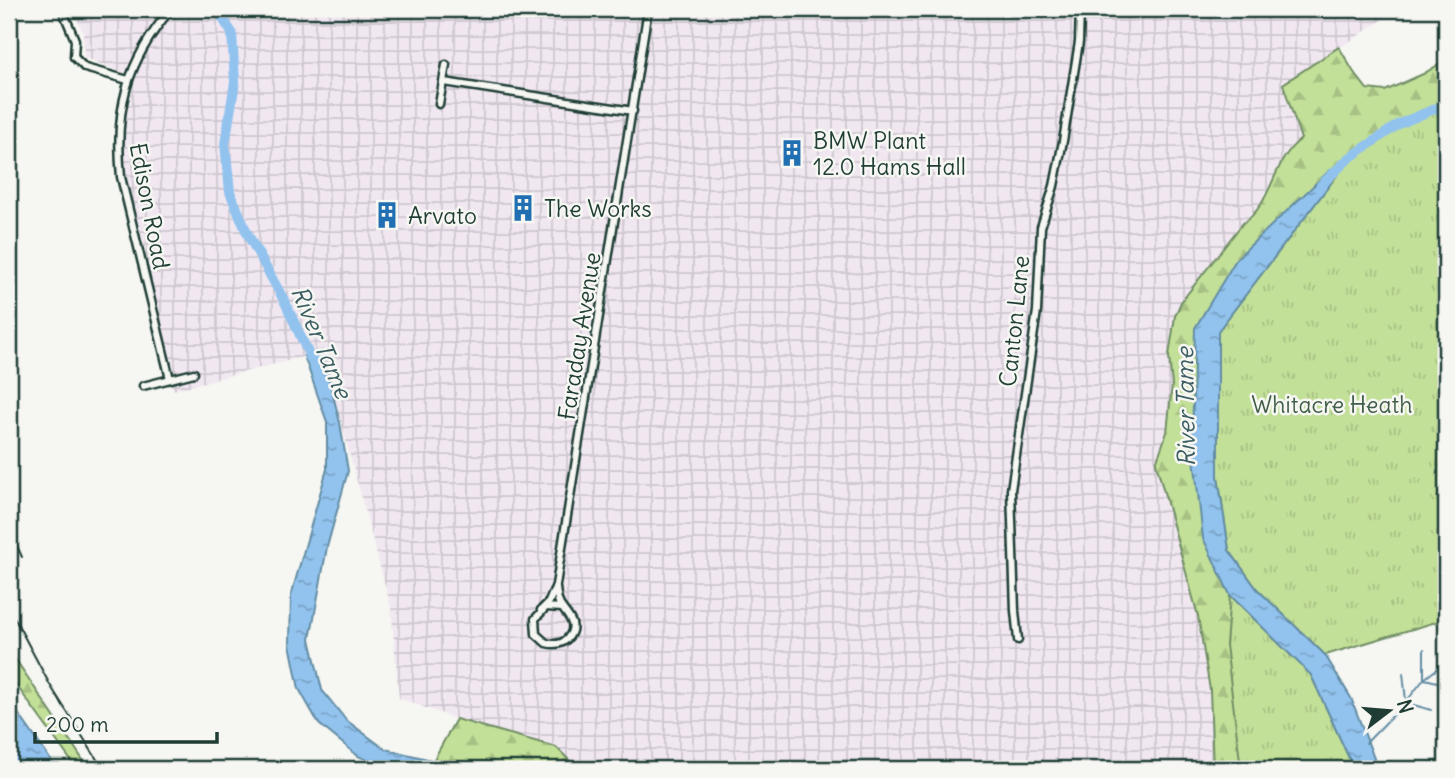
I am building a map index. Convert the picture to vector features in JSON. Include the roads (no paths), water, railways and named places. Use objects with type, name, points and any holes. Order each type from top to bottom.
[{"type":"street","points":[[62,9],[75,40],[74,57],[80,64],[85,68],[128,80]]},
{"type":"street","name":"Edison Road","points":[[170,379],[121,177],[118,131],[128,80],[137,56],[153,30],[171,9]]},
{"type":"street","name":"Faraday Avenue","points":[[541,610],[549,602],[556,585],[648,9]]},
{"type":"street","name":"Canton Lane","points":[[1018,640],[1011,490],[1035,322],[1041,227],[1054,186],[1063,141],[1079,43],[1080,9]]},
{"type":"street","points":[[439,104],[446,65]]},
{"type":"street","points":[[444,82],[633,111]]},
{"type":"street","points":[[143,386],[194,373]]},
{"type":"street","name":"Faraday Avenue","points":[[556,585],[562,608]]},
{"type":"street","points":[[551,606],[562,608],[570,616],[572,628],[566,639],[556,644],[546,643],[536,634],[535,619],[541,610],[551,606]]},
{"type":"water","points":[[1329,171],[1331,183],[1218,331],[1218,477],[1229,550],[1257,589],[1325,655],[1351,698],[1378,769],[1354,769],[1311,675],[1230,595],[1203,538],[1192,440],[1195,328],[1237,258]]},
{"type":"water","points":[[322,351],[340,423],[348,471],[327,547],[310,639],[322,690],[346,720],[385,749],[470,769],[388,769],[358,756],[319,724],[299,689],[290,644],[291,596],[327,469],[327,422],[304,356]]},
{"type":"water","points":[[9,700],[57,769],[9,769]]},
{"type":"waterway","name":"River Tame","points":[[217,9],[232,33],[235,82],[225,144],[230,192],[248,235],[285,302],[314,366]]},
{"type":"waterway","name":"River Tame","points":[[1321,185],[1348,159],[1399,124],[1446,104]]},
{"type":"waterway","points":[[1424,649],[1424,679]]},
{"type":"waterway","points":[[1444,661],[1446,649]]},
{"type":"waterway","points":[[1366,743],[1406,702],[1424,679],[1446,662]]},
{"type":"waterway","points":[[1403,673],[1406,701]]},
{"type":"waterway","points":[[1425,679],[1445,684]]},
{"type":"waterway","points":[[1407,703],[1431,710]]},
{"type":"waterway","points":[[1344,769],[1351,760]]},
{"type":"railway","points":[[9,528],[22,557]]},
{"type":"railway","points":[[9,608],[50,685],[103,769]]},
{"type":"place","name":"BMW Plant 12.0 Hams Hall","points":[[792,153]]},
{"type":"place","name":"The Works","points":[[523,208]]},
{"type":"place","name":"Arvato","points":[[387,215]]},
{"type":"park label","name":"Whitacre Heath","points":[[1332,404]]}]
